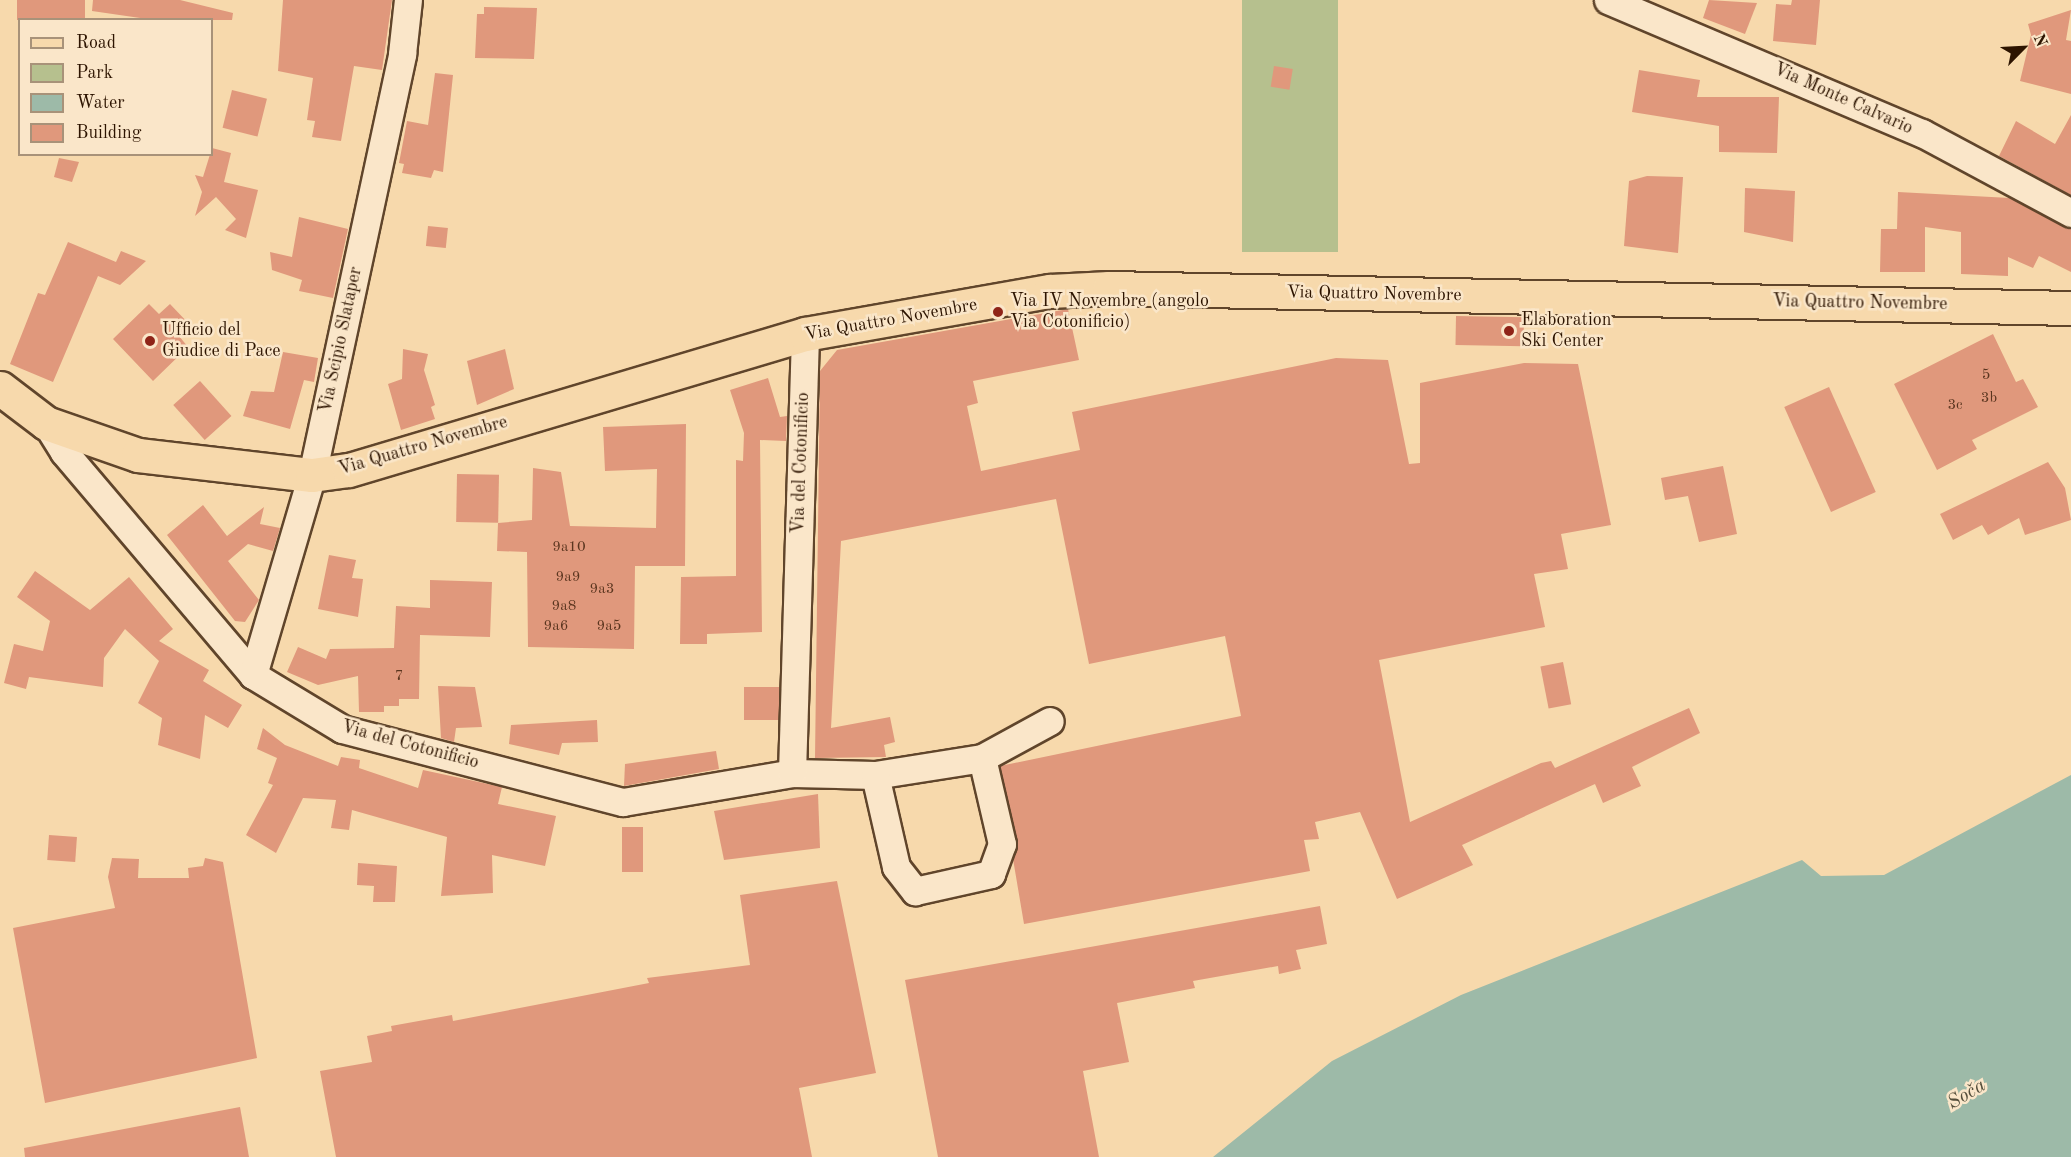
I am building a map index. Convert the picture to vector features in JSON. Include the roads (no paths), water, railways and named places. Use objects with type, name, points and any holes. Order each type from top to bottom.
[{"type":"main road","name":"Via Quattro Novembre","points":[[0,388],[46,423],[138,455],[312,475],[349,470],[805,334],[1050,291],[1109,288],[2071,308]]},
{"type":"street","name":"Via Scipio Slataper","points":[[253,675],[312,475],[402,54],[408,0]]},
{"type":"street","name":"Via Monte Calvario","points":[[1608,0],[1922,133],[2071,213]]},
{"type":"street","name":"Via del Cotonificio","points":[[792,773],[805,334]]},
{"type":"street","name":"Via del Cotonificio","points":[[46,423],[64,452],[253,675],[342,729],[623,801],[792,773],[875,775],[982,758],[1050,721]]},
{"type":"street","points":[[875,775],[896,867],[915,891],[992,874],[1002,844],[982,758]]},
{"type":"water","name":"Soča","points":[[2071,775],[2071,1157],[1213,1157],[1332,1061],[1461,995],[1802,860],[1821,876],[1884,875]]},
{"type":"place","name":"Via IV Novembre (angolo Via Cotonificio)","points":[[998,312]]},
{"type":"place","name":"Elaboration Ski Center","points":[[1509,331]]},
{"type":"place","name":"Ufficio del Giudice di Pace","points":[[150,341]]}]
